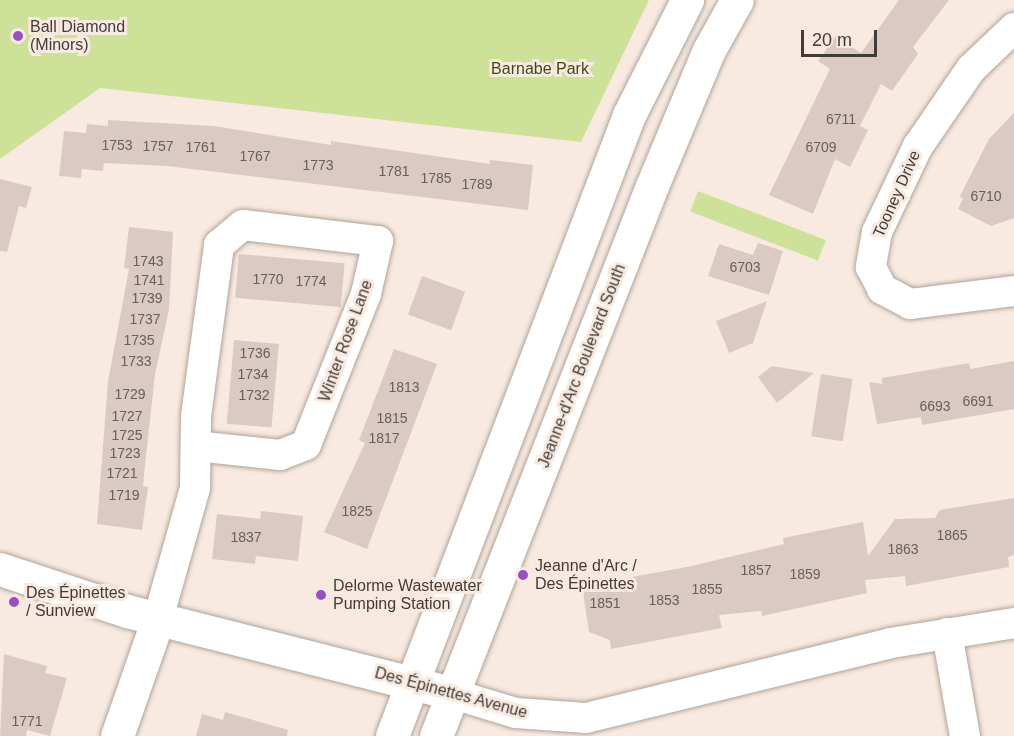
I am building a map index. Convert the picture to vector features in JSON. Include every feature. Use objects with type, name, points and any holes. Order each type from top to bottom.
[{"type":"main road","points":[[392,736],[629,115],[687,0]]},
{"type":"main road","name":"Jeanne-d'Arc Boulevard South","points":[[436,736],[652,186],[709,51],[737,0]]},
{"type":"main road","name":"Des Épinettes Avenue","points":[[0,569],[158,619],[453,694]]},
{"type":"main road","points":[[117,736],[158,619]]},
{"type":"street","name":"Tooney Drive","points":[[1014,28],[971,69],[918,146],[877,232],[871,267],[886,293],[910,304],[1014,291]]},
{"type":"street","name":"Winter Rose Lane","points":[[158,619],[195,488],[196,416],[219,245],[227,234],[243,225],[378,241],[366,294],[306,445],[280,455],[196,446]]},
{"type":"street","name":"Des Épinettes Avenue","points":[[453,694],[544,717],[586,718],[631,723],[947,633],[1014,622]]},
{"type":"street","points":[[947,633],[965,736]]},
{"type":"green space","name":"Barnabe Park","points":[[0,0],[649,0],[581,142],[100,88],[0,159]]},
{"type":"green space","points":[[698,191],[826,240],[818,261],[690,212]]},
{"type":"building","points":[[899,0],[949,0],[913,47],[918,54],[892,91],[881,84],[860,126],[868,130],[850,167],[835,159],[813,214],[769,195],[830,69],[818,61],[836,36],[861,53]]},
{"type":"building","points":[[1014,113],[1014,218],[991,226],[958,209],[963,199],[960,196],[989,139]]},
{"type":"building","points":[[108,120],[214,126],[331,145],[331,141],[490,164],[490,160],[533,165],[528,210],[167,166],[104,163],[103,171],[82,169],[81,178],[59,176],[64,131],[86,133],[87,124],[108,126]]},
{"type":"building","points":[[0,179],[32,187],[26,208],[19,206],[7,252],[0,251]]},
{"type":"building","points":[[129,227],[173,232],[169,310],[155,374],[143,486],[148,487],[142,530],[97,524],[108,381],[129,269],[124,268]]},
{"type":"building","points":[[758,243],[783,251],[769,295],[708,276],[719,244],[753,255]]},
{"type":"building","points":[[239,254],[345,263],[341,307],[235,298]]},
{"type":"building","points":[[422,276],[465,292],[451,330],[408,315]]},
{"type":"building","points":[[767,301],[753,343],[729,353],[716,321]]},
{"type":"building","points":[[234,340],[279,344],[272,428],[227,424]]},
{"type":"building","points":[[394,349],[437,364],[367,549],[324,532],[365,443],[359,440]]},
{"type":"building","points":[[1014,361],[1014,409],[922,425],[921,417],[877,424],[869,382],[882,384],[882,378],[969,363],[970,369]]},
{"type":"building","points":[[772,366],[814,373],[777,403],[758,377]]},
{"type":"building","points":[[821,374],[853,379],[843,441],[811,436]]},
{"type":"building","points":[[1014,498],[1014,555],[1008,557],[1009,567],[906,586],[905,576],[865,580],[867,593],[762,616],[761,611],[719,615],[722,628],[611,649],[610,640],[589,632],[582,586],[687,567],[784,544],[783,538],[863,522],[868,556],[895,519],[935,518],[940,510]]},
{"type":"building","points":[[261,511],[303,516],[298,561],[256,556],[255,564],[212,559],[217,514],[260,519]]},
{"type":"building","points":[[4,654],[47,666],[45,673],[67,678],[50,736],[27,730],[26,736],[0,736]]},
{"type":"building","points":[[225,712],[288,730],[287,736],[196,736],[202,714],[223,720]]},
{"type":"place","name":"Ball Diamond (Minors)","points":[[18,36]]},
{"type":"place","name":"Jeanne d'Arc / Des Épinettes","points":[[523,575]]},
{"type":"place","name":"Delorme Wastewater Pumping Station","points":[[321,595]]},
{"type":"place","name":"Des Épinettes / Sunview","points":[[14,602]]}]
